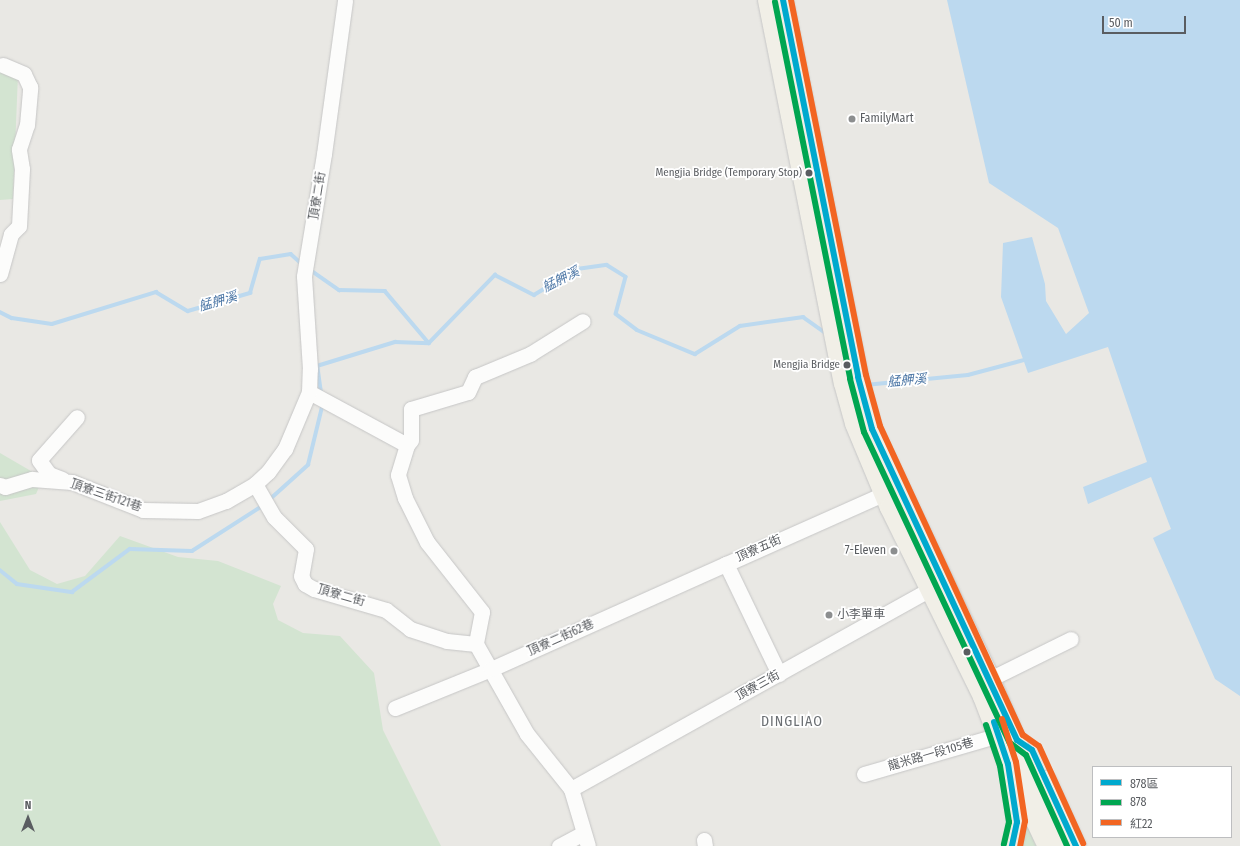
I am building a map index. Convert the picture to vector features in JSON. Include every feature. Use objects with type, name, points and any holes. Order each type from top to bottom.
[{"type":"main road","points":[[767,0],[825,289],[855,385],[883,457],[999,735],[1008,764],[1047,846]]},
{"type":"main road","points":[[783,0],[855,385],[861,442],[883,494],[990,680],[1017,740],[1061,846]]},
{"type":"main road","points":[[1017,740],[1032,750],[1076,846]]},
{"type":"main road","points":[[1008,764],[1017,822],[1012,846]]},
{"type":"street","name":"頂寮二街","points":[[345,0],[324,154],[304,276],[310,369],[309,392],[285,448],[258,488],[274,517],[306,549],[301,576],[305,584],[314,589],[386,610],[410,629],[447,641],[476,644]]},
{"type":"street","points":[[0,274],[11,234],[19,226],[22,169],[18,149],[27,125],[30,87],[24,74],[3,65]]},
{"type":"street","points":[[559,846],[586,840],[571,789],[527,734],[476,644],[482,612],[427,542],[405,498],[398,475],[407,445],[411,440],[411,409],[468,392],[475,377],[530,354],[583,321]]},
{"type":"street","points":[[309,392],[407,445]]},
{"type":"street","points":[[72,482],[49,474],[39,460],[77,417]]},
{"type":"street","name":"頂寮三街121巷","points":[[0,485],[5,486],[32,479],[72,482],[143,510],[198,511],[226,502],[258,488]]},
{"type":"street","name":"頂寮五街","points":[[779,674],[726,564],[883,494]]},
{"type":"street","name":"頂寮二街62巷","points":[[395,708],[491,669],[726,564]]},
{"type":"street","name":"頂寮三街","points":[[571,789],[936,585]]},
{"type":"street","points":[[990,680],[1071,639]]},
{"type":"street","name":"龍米路一段105巷","points":[[864,774],[999,735]]},
{"type":"green space","points":[[0,64],[18,74],[13,199],[0,200]]},
{"type":"green space","points":[[0,453],[43,478],[36,494],[0,501]]},
{"type":"green space","points":[[0,522],[30,570],[57,584],[85,576],[120,536],[178,557],[218,561],[281,586],[273,604],[278,620],[303,633],[340,636],[374,673],[383,730],[441,846],[0,846]]},
{"type":"green space","points":[[1018,800],[1029,830],[1036,846],[1018,846]]},
{"type":"water","points":[[947,0],[1240,0],[1240,696],[1215,679],[1153,538],[1171,529],[1151,477],[1088,504],[1083,487],[1147,462],[1108,347],[1028,373],[1001,297],[1003,243],[1032,237],[1045,284],[1046,301],[1066,334],[1089,313],[1058,228],[989,183]]},
{"type":"waterway","name":"艋舺溪","points":[[0,312],[12,318],[52,324],[156,292],[188,311],[250,293],[260,259],[291,254],[302,264]]},
{"type":"waterway","name":"艋舺溪","points":[[309,269],[339,290],[385,291],[429,343],[495,275],[534,295],[577,269],[607,265],[626,277],[616,314],[637,330],[695,354],[740,326],[803,317],[826,333]]},
{"type":"waterway","points":[[321,393],[317,366],[395,342],[429,343]]},
{"type":"waterway","name":"艋舺溪","points":[[865,385],[968,375],[1028,359]]},
{"type":"waterway","points":[[268,501],[308,465],[323,403]]},
{"type":"waterway","points":[[0,570],[17,584],[72,592],[130,549],[192,551],[264,505]]},
{"type":"transit line","name":"878區","points":[[783,0],[858,377],[872,429],[1017,740],[1032,750],[1076,846]]},
{"type":"transit line","name":"紅22","points":[[791,0],[866,375],[880,426],[1023,735],[1039,746],[1083,843]]},
{"type":"transit line","name":"878","points":[[775,2],[850,379],[864,432],[1010,743],[1026,755],[1067,846]]},
{"type":"transit line","name":"紅22","points":[[1002,719],[1016,762],[1025,821],[1020,846]]},
{"type":"transit line","name":"878區","points":[[994,722],[1008,764],[1017,822],[1012,846]]},
{"type":"transit line","name":"878","points":[[986,725],[1000,766],[1009,822],[1004,844]]},
{"type":"place","name":"FamilyMart","points":[[852,119]]},
{"type":"place","name":"Mengjia Bridge (Temporary Stop)","points":[[809,173]]},
{"type":"place","name":"Mengjia Bridge","points":[[847,365]]},
{"type":"place","name":"7-Eleven","points":[[894,551]]},
{"type":"place","name":"小李單車","points":[[829,615]]},
{"type":"district","name":"DINGLIAO","points":[[792,722]]}]
